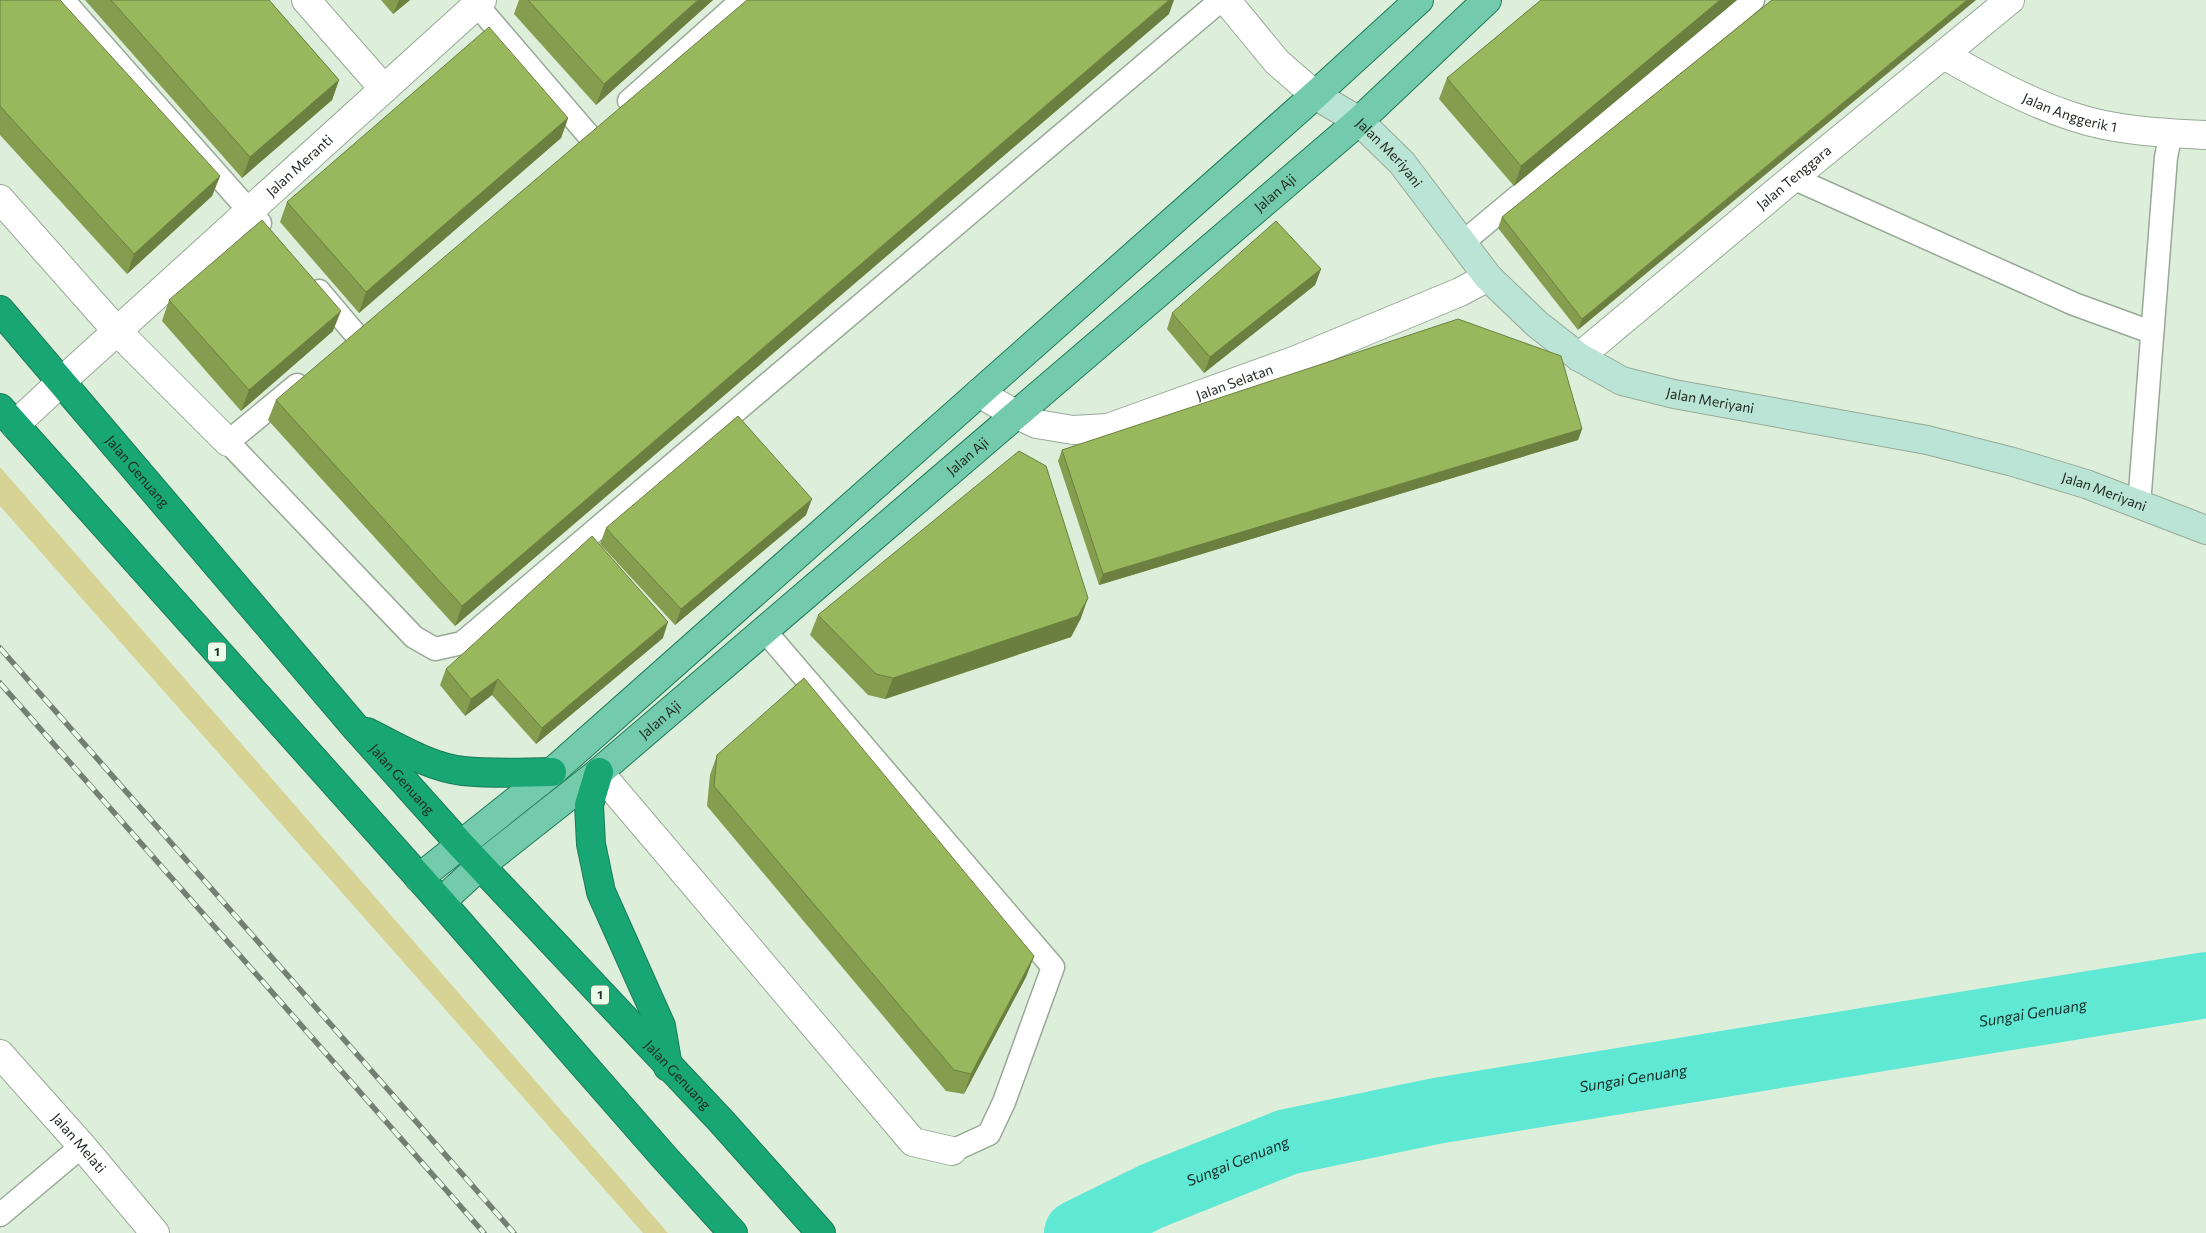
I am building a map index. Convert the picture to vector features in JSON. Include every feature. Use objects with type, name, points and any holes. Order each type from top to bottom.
[{"type":"highway","name":"Jalan Genuang","points":[[0,310],[356,728],[480,866],[722,1122],[822,1233]]},
{"type":"highway","name":"1","points":[[8,416],[420,878],[733,1233]]},
{"type":"highway","points":[[356,728],[423,759],[462,771],[552,772]]},
{"type":"highway","points":[[599,772],[589,805],[591,844],[601,892],[661,1026],[668,1067]]},
{"type":"main road","points":[[420,878],[552,772],[1315,95],[1419,0]]},
{"type":"main road","name":"Jalan Aji","points":[[441,902],[480,866],[599,772],[1359,121],[1487,0]]},
{"type":"street","points":[[306,0],[384,89]]},
{"type":"street","points":[[1226,0],[1277,62],[1315,95]]},
{"type":"street","name":"Jalan Tenggara","points":[[1579,356],[2010,0]]},
{"type":"street","name":"Jalan Meranti","points":[[8,416],[62,381],[480,2]]},
{"type":"street","name":"Jalan Anggerik 1","points":[[1944,55],[2024,98],[2076,118],[2129,128],[2206,135]]},
{"type":"street","name":"Jalan Meriyani","points":[[1315,95],[1359,121],[1402,163],[1461,244],[1488,277],[1537,324],[1579,356],[1622,381],[1674,394],[1927,440],[2013,462],[2086,484],[2206,530]]},
{"type":"street","points":[[0,200],[117,331],[228,442]]},
{"type":"street","name":"Jalan Selatan","points":[[979,393],[1015,414],[1037,424],[1073,430],[1108,428],[1296,360],[1460,292],[1488,277]]},
{"type":"street","points":[[599,772],[913,1142],[952,1151]]},
{"type":"street","name":"Jalan Melati","points":[[0,1054],[82,1146],[155,1233]]},
{"type":"lane","points":[[63,0],[275,240]]},
{"type":"lane","points":[[480,2],[595,132],[742,0]]},
{"type":"lane","points":[[312,373],[228,442],[414,637],[435,649],[462,643],[1221,0]]},
{"type":"lane","points":[[1461,244],[1753,0]]},
{"type":"lane","points":[[2139,505],[2166,157],[2171,133]]},
{"type":"lane","points":[[1793,178],[2074,304],[2152,332]]},
{"type":"lane","points":[[307,277],[357,336]]},
{"type":"lane","points":[[764,630],[1053,967],[1004,1102],[989,1134],[952,1151]]},
{"type":"lane","points":[[0,1215],[82,1146]]},
{"type":"shaded area","points":[[0,467],[668,1233],[643,1233],[0,506]]},
{"type":"building","points":[[0,0],[60,0],[220,176],[134,254],[0,106]]},
{"type":"building","points":[[111,0],[269,0],[339,80],[250,157]]},
{"type":"building","points":[[528,0],[698,0],[604,84]]},
{"type":"building","points":[[747,0],[1169,0],[462,606],[276,400]]},
{"type":"building","points":[[1541,0],[1720,0],[1521,166],[1447,78]]},
{"type":"building","points":[[1772,0],[1967,0],[1582,319],[1502,217]]},
{"type":"building","points":[[489,27],[568,118],[366,292],[287,202]]},
{"type":"building","points":[[262,220],[341,311],[249,390],[169,300]]},
{"type":"building","points":[[1276,221],[1321,269],[1210,357],[1172,313]]},
{"type":"building","points":[[1458,319],[1561,356],[1582,429],[1103,574],[1062,450]]},
{"type":"building","points":[[738,416],[812,499],[681,609],[606,528]]},
{"type":"building","points":[[1019,451],[1046,466],[1088,598],[1078,616],[893,678],[876,674],[818,615]]},
{"type":"building","points":[[592,536],[668,622],[542,728],[498,679],[471,699],[446,669]]},
{"type":"building","points":[[804,678],[1034,956],[971,1074],[954,1070],[714,786],[717,755]]},
{"type":"waterway","name":"Sungai Genuang","points":[[1077,1233],[1152,1196],[1287,1142],[1436,1111],[2206,985]]},
{"type":"railway","points":[[0,648],[514,1233]]},
{"type":"railway","points":[[0,683],[484,1233]]}]
